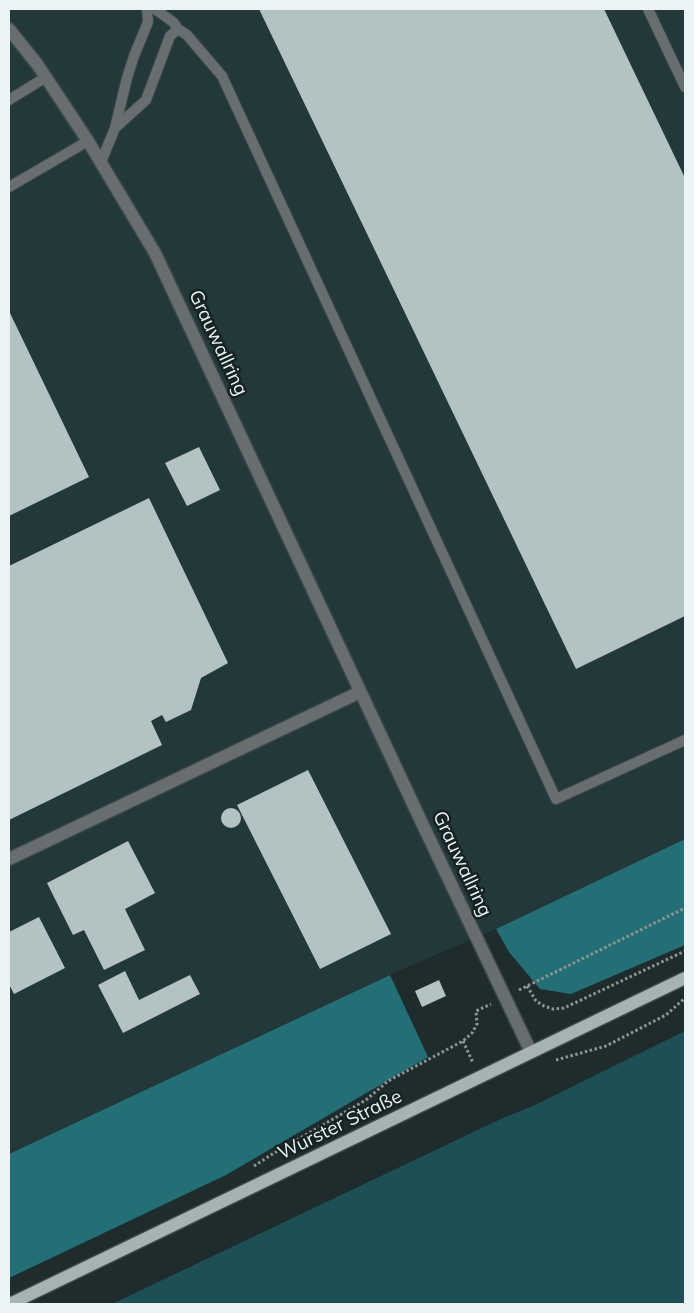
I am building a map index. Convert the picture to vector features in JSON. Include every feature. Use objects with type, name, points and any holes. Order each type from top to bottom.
[{"type":"main road","name":"Wurster Straße","points":[[10,1304],[685,978]]},
{"type":"street","name":"Grauwallring","points":[[9,29],[46,77],[88,141],[155,253],[531,1052]]},
{"type":"street","points":[[9,859],[360,692]]},
{"type":"lane","points":[[101,162],[115,128],[129,70],[148,22],[147,9]]},
{"type":"lane","points":[[156,9],[187,35],[222,76],[556,799],[685,740]]},
{"type":"lane","points":[[648,9],[685,87]]},
{"type":"lane","points":[[115,128],[146,100],[170,36],[178,29]]},
{"type":"lane","points":[[9,100],[46,77]]},
{"type":"lane","points":[[9,187],[88,141]]},
{"type":"path","points":[[253,1167],[366,1100],[388,1081],[463,1041],[472,1033],[477,1024],[476,1011],[685,908]]},
{"type":"path","points":[[527,986],[536,1001],[544,1006],[553,1009],[564,1008],[685,951]]},
{"type":"path","points":[[554,1061],[606,1046],[666,1014],[685,998]]},
{"type":"shaded area","points":[[9,9],[685,9],[685,839],[496,929],[389,975],[9,1154]]},
{"type":"shaded area","points":[[685,839],[685,945],[571,994],[540,989],[509,952],[496,929]]},
{"type":"shaded area","points":[[390,975],[428,1057],[226,1175],[9,1278],[9,1154]]},
{"type":"shaded area","points":[[685,1031],[685,1304],[112,1304],[505,1117],[533,1106]]},
{"type":"building","points":[[259,9],[604,9],[685,178],[685,616],[576,669]]},
{"type":"building","points":[[9,311],[89,477],[9,516]]},
{"type":"building","points":[[199,447],[220,490],[187,506],[165,463]]},
{"type":"building","points":[[149,498],[228,663],[201,678],[191,710],[166,722],[162,715],[151,721],[162,745],[9,820],[9,566]]},
{"type":"building","points":[[308,770],[391,934],[320,969],[237,805]]},
{"type":"building","points":[[231,808],[238,811],[241,818],[238,825],[231,828],[224,825],[221,818],[224,811]]},
{"type":"building","points":[[128,841],[155,893],[125,909],[145,950],[104,970],[84,930],[73,935],[47,883]]},
{"type":"building","points":[[39,917],[65,968],[14,994],[9,984],[9,932]]},
{"type":"building","points":[[125,971],[139,1000],[190,975],[200,994],[123,1033],[98,985]]},
{"type":"building","points":[[439,980],[446,996],[422,1007],[415,991]]}]
